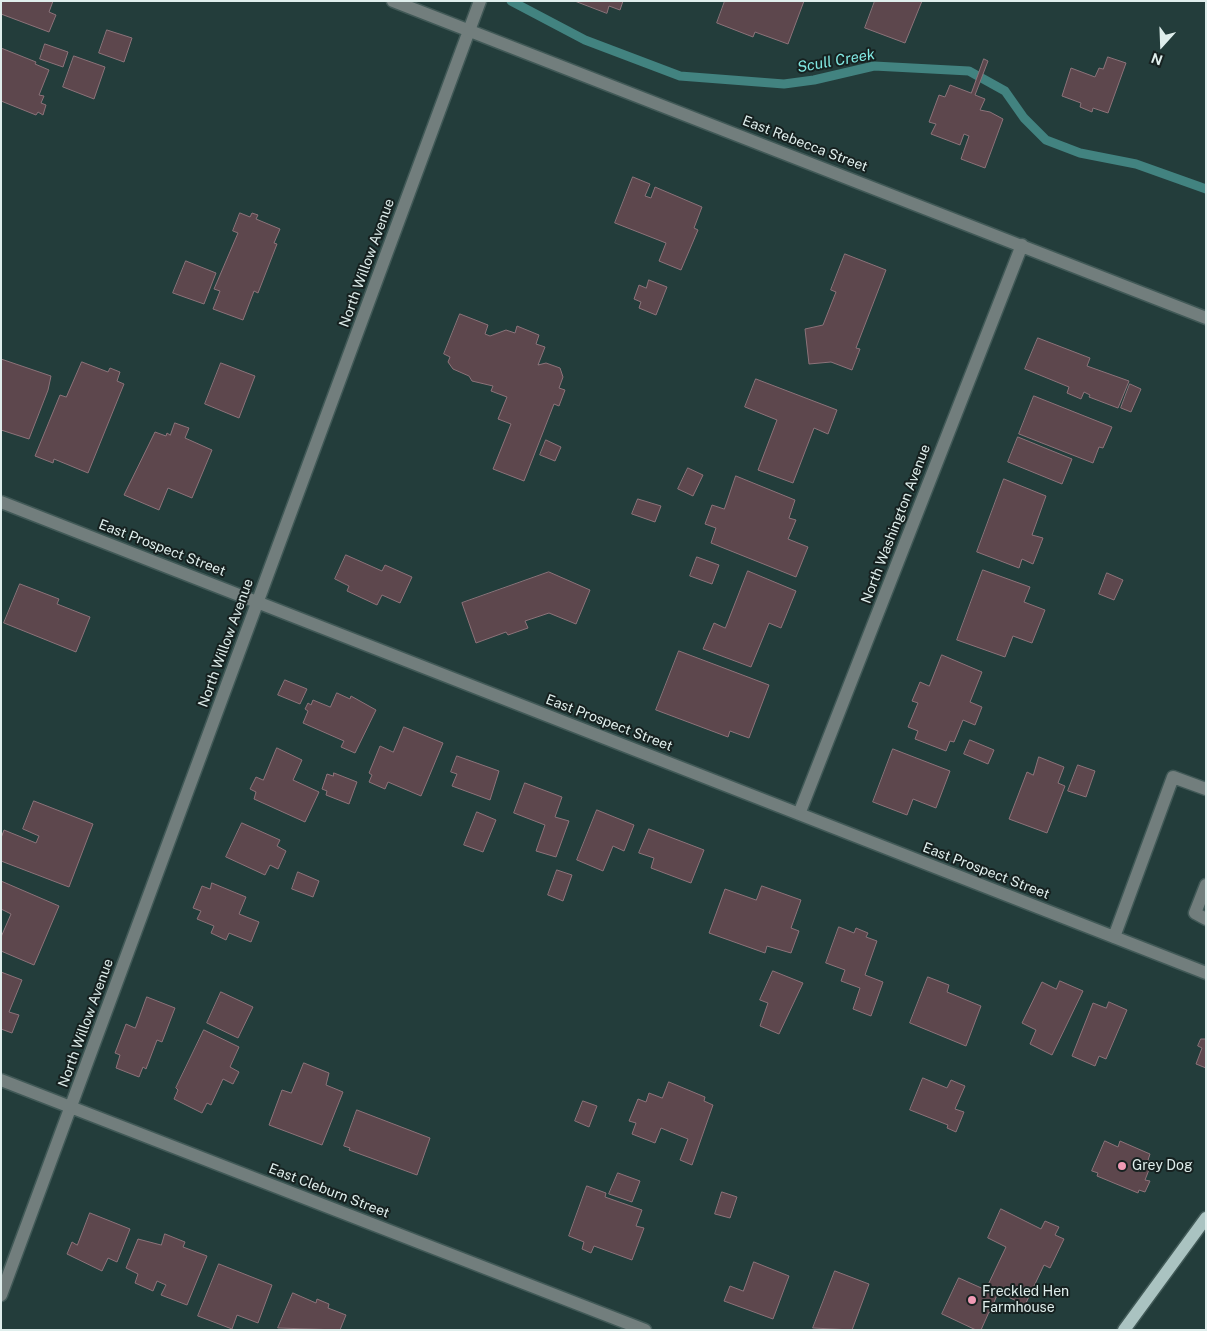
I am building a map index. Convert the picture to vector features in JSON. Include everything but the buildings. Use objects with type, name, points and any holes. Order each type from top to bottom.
[{"type":"main road","points":[[1124,1330],[1206,1218]]},
{"type":"street","name":"East Rebecca Street","points":[[392,1],[1206,318]]},
{"type":"street","name":"North Willow Avenue","points":[[1,1295],[480,1]]},
{"type":"street","name":"North Washington Avenue","points":[[799,814],[1022,245]]},
{"type":"street","name":"East Prospect Street","points":[[1,502],[1206,972]]},
{"type":"street","points":[[1114,937],[1173,777],[1206,789]]},
{"type":"street","points":[[1206,886],[1195,913],[1206,919]]},
{"type":"street","name":"East Cleburn Street","points":[[1,1080],[646,1330]]},
{"type":"waterway","name":"Scull Creek","points":[[511,1],[585,40],[680,76],[784,84],[814,80],[874,66],[969,71],[1005,91],[1024,118],[1046,140],[1080,153],[1136,164],[1206,189]]},
{"type":"place","name":"Grey Dog","points":[[1122,1166]]},
{"type":"place","name":"Freckled Hen Farmhouse","points":[[972,1300]]}]
